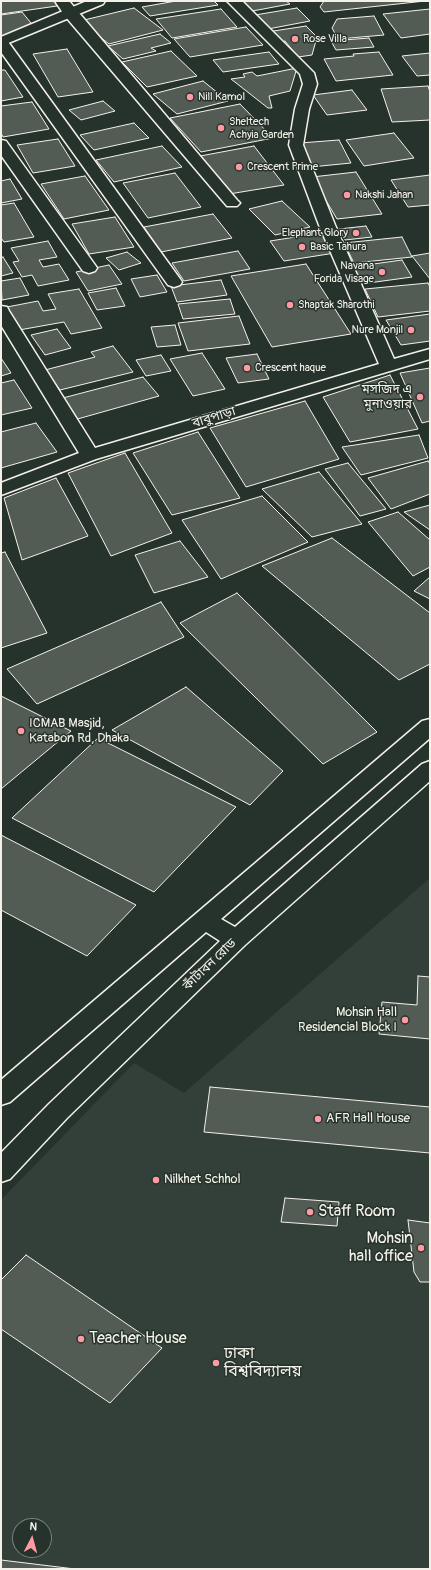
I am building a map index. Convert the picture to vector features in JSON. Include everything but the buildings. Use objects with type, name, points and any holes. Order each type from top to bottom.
[{"type":"street","points":[[62,1],[70,13],[232,203]]},
{"type":"street","points":[[98,1],[1,42],[174,282]]},
{"type":"street","points":[[234,1],[307,72],[310,84],[302,109],[296,145],[327,225],[389,367]]},
{"type":"street","points":[[1,144],[89,268]]},
{"type":"street","points":[[1,311],[90,455]]},
{"type":"street","name":"বাবুপাড়া","points":[[1,489],[90,455],[430,354]]},
{"type":"street","points":[[1,1095],[430,726]]},
{"type":"street","name":"কাঁটাবন রোড","points":[[1,1171],[58,1111],[237,939],[430,769]]},
{"type":"street","points":[[203,920],[237,939]]},
{"type":"shaded area","name":"ঢাকা বিশ্ববিদ্যালয়","points":[[430,878],[430,1569],[1,1569],[1,1200],[134,1063],[184,1093]]},
{"type":"place","name":"Rose Villa","points":[[295,39]]},
{"type":"place","name":"Nill Kamol","points":[[190,97]]},
{"type":"place","name":"Sheltech Achyia Garden","points":[[221,128]]},
{"type":"place","name":"Crescent Prime","points":[[239,167]]},
{"type":"place","name":"Nakshi Jahan","points":[[347,195]]},
{"type":"place","name":"Elephant Glory","points":[[356,233]]},
{"type":"place","name":"Basic Tahura","points":[[302,247]]},
{"type":"place","name":"Navana Forida Visage","points":[[382,272]]},
{"type":"place","name":"Shaptak Sharothi","points":[[290,305]]},
{"type":"place","name":"Nure Monjil","points":[[411,330]]},
{"type":"place","name":"Crescent haque","points":[[247,368]]},
{"type":"place","name":"মসজিদ এ মুনাওয়ার","points":[[420,397]]},
{"type":"place","name":"ICMAB Masjid, Katabon Rd, Dhaka","points":[[21,731]]},
{"type":"place","name":"Mohsin Hall Residencial Block I","points":[[405,1020]]},
{"type":"place","name":"AFR Hall House","points":[[318,1119]]},
{"type":"place","name":"Nilkhet Schhol","points":[[156,1180]]},
{"type":"place","name":"Staff Room","points":[[310,1212]]},
{"type":"place","name":"Mohsin hall office","points":[[421,1248]]},
{"type":"place","name":"Teacher House","points":[[81,1339]]},
{"type":"place","name":"ঢাকা বিশ্ববিদ্যালয়","points":[[216,1363]]}]
